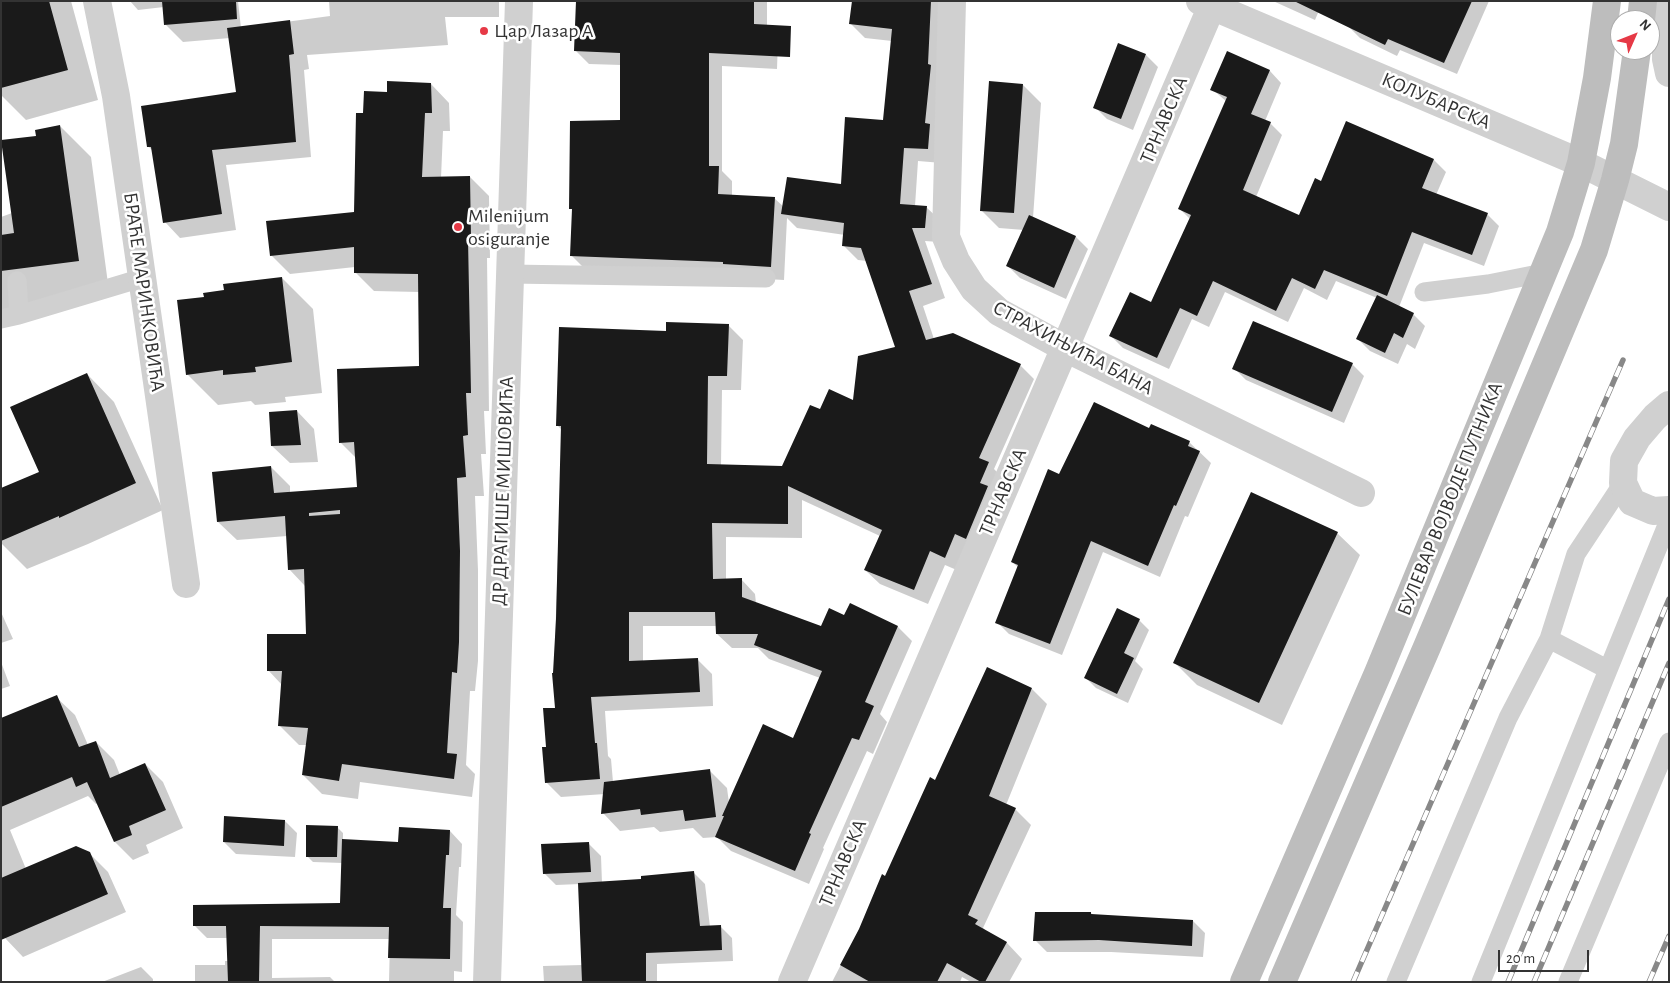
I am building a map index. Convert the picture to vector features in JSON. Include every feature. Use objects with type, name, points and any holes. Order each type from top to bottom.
[{"type":"main road","name":"БУЛЕВАР ВОЈВОДЕ ПУТНИКА","points":[[1244,982],[1378,673],[1560,232],[1581,163],[1597,78],[1607,1]]},
{"type":"main road","name":"БУЛЕВАР ВОЈВОДЕ ПУТНИКА","points":[[1282,982],[1594,250],[1624,144],[1636,60]]},
{"type":"street","name":"БРАЋЕ МАРИНКОВИЋА","points":[[97,1],[116,96],[186,584]]},
{"type":"street","name":"ДР ДРАГИШЕ МИШОВИЋА","points":[[487,982],[519,1]]},
{"type":"street","name":"СТРАХИЊИЋА БАНА","points":[[952,1],[946,237],[956,261],[974,289],[999,312],[1065,348],[1361,493]]},
{"type":"street","points":[[1666,1],[1666,59],[1669,73]]},
{"type":"street","name":"ТРНАВСКА","points":[[792,982],[1065,348],[1209,3]]},
{"type":"street","name":"КОЛУБАРСКА","points":[[1209,3],[1581,163],[1669,207]]},
{"type":"street","points":[[1669,405],[1655,416],[1637,438],[1624,461],[1623,484],[1632,502],[1654,511],[1669,510]]},
{"type":"lane","points":[[1424,292],[1488,284],[1543,273]]},
{"type":"lane","points":[[510,274],[766,278]]},
{"type":"lane","points":[[16,281],[10,317],[142,278]]},
{"type":"lane","points":[[1396,982],[1508,718],[1549,640],[1576,554],[1623,484]]},
{"type":"lane","points":[[1481,982],[1669,520]]},
{"type":"lane","points":[[1549,640],[1607,669]]},
{"type":"lane","points":[[1568,982],[1669,742]]},
{"type":"building","points":[[1,1],[49,1],[68,70],[1,88]]},
{"type":"building","points":[[162,1],[236,1],[237,19],[164,25]]},
{"type":"building","points":[[576,1],[754,1],[754,24],[791,26],[790,57],[709,53],[709,166],[719,166],[718,194],[775,197],[771,267],[723,264],[723,262],[570,256],[572,209],[569,209],[570,121],[620,120],[620,53],[574,51]]},
{"type":"building","points":[[852,1],[931,1],[928,64],[931,65],[925,123],[930,124],[928,149],[904,148],[900,204],[927,206],[925,228],[912,228],[932,284],[909,291],[926,340],[953,333],[1021,364],[979,458],[989,462],[980,483],[988,486],[966,539],[955,534],[945,558],[930,551],[914,590],[864,570],[882,530],[788,486],[788,524],[712,523],[713,579],[742,578],[742,597],[821,626],[829,608],[844,615],[850,603],[898,626],[865,702],[874,706],[859,740],[852,738],[809,833],[811,834],[795,871],[715,837],[724,816],[722,816],[763,724],[793,738],[822,671],[754,645],[758,634],[716,634],[715,612],[629,612],[629,661],[698,658],[700,692],[591,697],[600,779],[545,783],[542,747],[546,747],[543,708],[555,708],[552,673],[556,619],[561,426],[556,426],[559,327],[666,331],[666,322],[729,324],[727,376],[708,376],[707,464],[782,466],[810,405],[820,409],[829,389],[853,400],[858,356],[895,347],[861,248],[842,246],[844,223],[781,214],[787,177],[841,184],[845,117],[883,120],[892,29],[849,24]]},
{"type":"building","points":[[1294,1],[1472,1],[1444,63],[1388,39],[1385,45]]},
{"type":"building","points":[[290,20],[294,54],[289,55],[296,142],[212,150],[222,214],[163,223],[151,147],[147,147],[141,106],[236,92],[227,28]]},
{"type":"building","points":[[1118,43],[1146,54],[1121,119],[1093,108]]},
{"type":"building","points":[[1227,51],[1270,70],[1251,114],[1271,122],[1243,190],[1299,215],[1315,178],[1321,181],[1346,121],[1434,159],[1422,188],[1488,213],[1472,255],[1412,232],[1387,296],[1324,270],[1315,289],[1292,278],[1276,311],[1213,281],[1197,316],[1180,308],[1157,358],[1109,336],[1130,292],[1151,302],[1191,215],[1178,209],[1227,97],[1210,90]]},
{"type":"building","points":[[387,81],[431,83],[432,113],[425,113],[422,177],[470,176],[471,239],[468,239],[471,393],[466,393],[468,435],[463,436],[466,477],[457,478],[460,551],[459,642],[457,673],[452,672],[447,753],[457,754],[454,779],[342,764],[339,781],[302,775],[308,728],[278,726],[282,671],[267,671],[267,634],[306,634],[304,569],[288,570],[285,516],[217,522],[212,472],[271,466],[274,493],[357,487],[354,442],[339,443],[337,369],[419,366],[418,274],[354,273],[354,247],[270,256],[266,221],[354,212],[356,113],[363,113],[364,91],[387,92]],"holes":[[[340,510],[340,514],[309,516],[309,513]]]},
{"type":"building","points":[[989,81],[1023,84],[1014,213],[980,211]]},
{"type":"building","points":[[60,125],[79,261],[1,271],[1,235],[14,233],[1,140],[36,136],[35,130]]},
{"type":"building","points":[[1029,215],[1076,236],[1054,288],[1006,266]]},
{"type":"building","points":[[282,277],[292,362],[255,367],[256,372],[223,375],[223,370],[186,375],[177,300],[204,297],[203,293],[224,290],[223,284]]},
{"type":"building","points":[[1377,295],[1414,313],[1403,338],[1394,333],[1385,353],[1356,339]]},
{"type":"building","points":[[1253,321],[1353,363],[1332,412],[1232,369]]},
{"type":"building","points":[[87,373],[136,483],[59,518],[59,516],[1,541],[1,488],[39,472],[10,407]]},
{"type":"building","points":[[1094,402],[1149,428],[1151,424],[1190,441],[1188,446],[1200,451],[1148,566],[1091,541],[1050,644],[995,623],[1018,565],[1011,562],[1048,469],[1059,474]]},
{"type":"building","points":[[297,410],[301,445],[271,446],[269,412]]},
{"type":"building","points":[[1251,492],[1338,532],[1259,703],[1173,663]]},
{"type":"building","points":[[1117,608],[1140,619],[1124,653],[1134,658],[1117,694],[1084,678]]},
{"type":"building","points":[[987,667],[1032,688],[989,796],[1016,808],[968,915],[978,920],[975,924],[1007,942],[985,982],[981,982],[947,963],[937,982],[870,982],[840,965],[859,929],[882,874],[885,876],[930,777],[935,780]]},
{"type":"building","points":[[57,695],[79,747],[96,741],[110,778],[145,763],[166,810],[129,826],[132,835],[114,842],[87,782],[76,787],[72,777],[1,807],[1,718]]},
{"type":"building","points":[[710,769],[716,817],[685,821],[683,810],[641,815],[640,809],[601,814],[604,782]]},
{"type":"building","points":[[224,816],[285,820],[284,846],[223,842]]},
{"type":"building","points":[[306,825],[338,826],[337,857],[306,857]]},
{"type":"building","points":[[399,827],[450,830],[449,855],[446,855],[443,908],[451,908],[450,959],[388,958],[389,927],[260,926],[259,982],[228,982],[226,926],[193,926],[193,905],[340,903],[342,839],[398,842]]},
{"type":"building","points":[[589,842],[591,872],[543,874],[541,844]]},
{"type":"building","points":[[76,846],[90,852],[108,894],[1,940],[1,878]]},
{"type":"building","points":[[694,871],[700,926],[721,925],[722,950],[646,953],[646,982],[582,982],[578,883],[641,879],[641,876]]},
{"type":"building","points":[[1035,912],[1091,912],[1091,914],[1193,920],[1192,946],[1099,940],[1033,941]]},
{"type":"railway","points":[[1353,982],[1623,360]]},
{"type":"railway","points":[[1508,982],[1669,599]]},
{"type":"railway","points":[[1534,982],[1669,663]]},
{"type":"railway","points":[[1649,982],[1669,936]]},
{"type":"place","name":"Цар Лазар А","points":[[484,31]]},
{"type":"place","name":"Milenijum osiguranje","points":[[458,227]]}]
